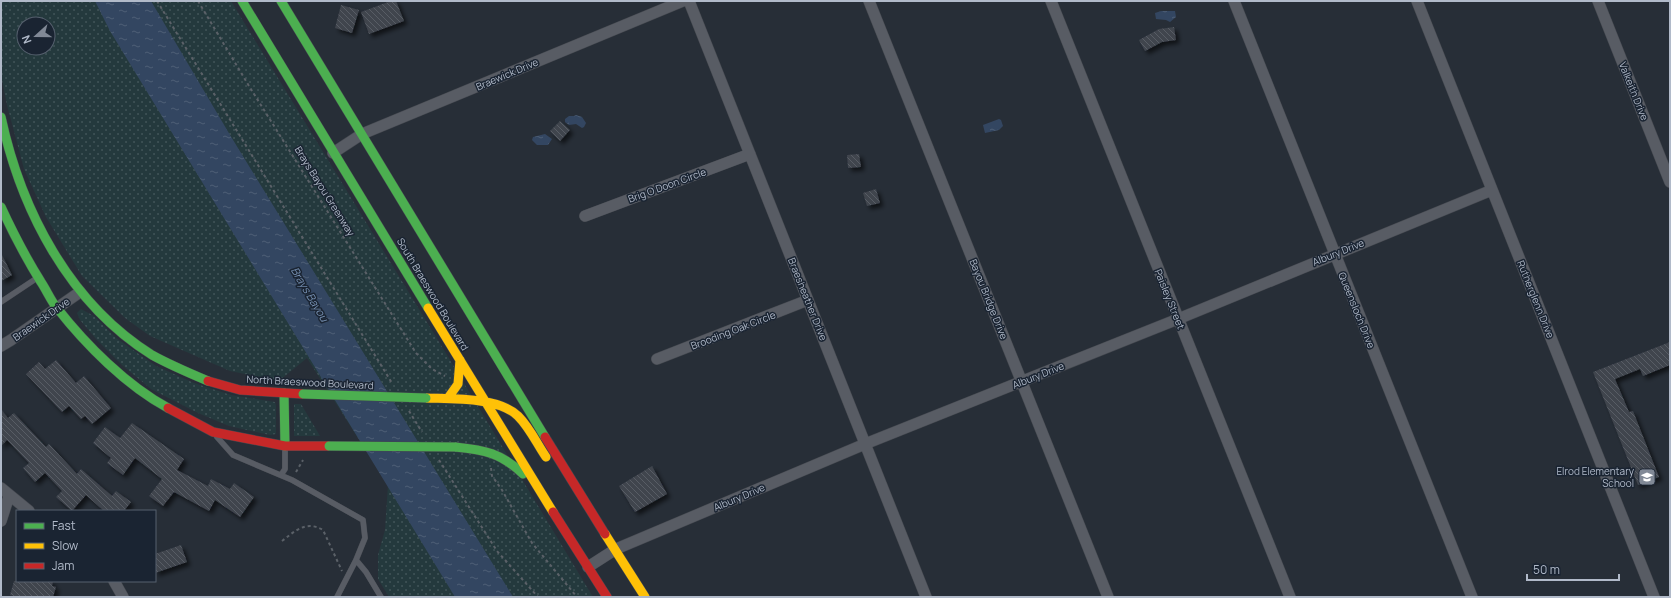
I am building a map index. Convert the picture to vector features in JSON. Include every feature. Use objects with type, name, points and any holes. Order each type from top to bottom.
[{"type":"main road","name":"South Braeswood Boulevard","points":[[242,1],[537,488],[607,597]]},
{"type":"main road","points":[[281,1],[578,492],[616,549],[645,597]]},
{"type":"main road","name":"North Braeswood Boulevard","points":[[1,117],[4,134],[32,215],[54,256],[80,292],[98,312],[138,347],[185,372],[220,386],[250,391],[448,398],[505,406],[521,420],[558,474],[578,492]]},
{"type":"main road","points":[[1,207],[21,249],[57,308],[89,344],[120,374],[157,402],[213,432],[285,446],[455,447],[480,449],[493,452],[510,461],[537,488]]},
{"type":"main road","points":[[448,398],[458,384],[460,360]]},
{"type":"main road","points":[[284,393],[285,446]]},
{"type":"street","name":"Braewick Drive","points":[[333,153],[362,134],[683,1]]},
{"type":"street","name":"Braesheather Drive","points":[[689,1],[926,597]]},
{"type":"street","name":"Bayou Bridge Drive","points":[[869,1],[1108,597]]},
{"type":"street","name":"Paisley Street","points":[[1051,1],[1290,597]]},
{"type":"street","name":"Queensloch Drive","points":[[1234,1],[1472,597]]},
{"type":"street","name":"Rutherglenn Drive","points":[[1417,1],[1654,597]]},
{"type":"street","name":"Valkeith Drive","points":[[1598,1],[1670,182]]},
{"type":"street","name":"Brig O Doon Circle","points":[[585,216],[750,154]]},
{"type":"street","name":"Albury Drive","points":[[588,567],[616,549],[865,444],[1178,319],[1492,190]]},
{"type":"street","name":"Braewick Drive","points":[[1,346],[12,340],[80,292]]},
{"type":"street","name":"Brooding Oak Circle","points":[[657,359],[808,300]]},
{"type":"street","points":[[1,488],[28,510]]},
{"type":"street","points":[[1,521],[10,496]]},
{"type":"street","points":[[115,582],[123,597]]},
{"type":"lane","points":[[1,302],[38,278]]},
{"type":"lane","points":[[213,432],[233,455],[292,480],[363,520],[365,538],[356,560],[337,597]]},
{"type":"lane","points":[[281,475],[285,469],[285,446]]},
{"type":"lane","points":[[356,560],[366,572],[380,597]]},
{"type":"path","points":[[157,1],[394,387]]},
{"type":"path","name":"Brays Bayou Greenway","points":[[198,1],[249,86],[416,353],[432,369],[450,379]]},
{"type":"path","points":[[407,407],[423,434]]},
{"type":"path","points":[[292,480],[310,446]]},
{"type":"path","points":[[436,454],[497,551],[538,597]]},
{"type":"path","points":[[491,466],[492,476],[532,543],[577,597]]},
{"type":"path","points":[[282,542],[296,529],[308,525],[318,527],[323,530],[346,579]]},
{"type":"green space","points":[[1,1],[231,1],[593,597],[389,597],[378,579],[378,555],[385,530],[388,485],[307,358],[279,381],[230,371],[150,336],[125,318],[82,276],[46,217],[24,169],[7,105],[1,75]]},
{"type":"green space","points":[[81,309],[94,316],[116,338],[156,366],[194,383],[231,395],[275,402],[276,434],[270,435],[229,426],[198,413],[151,389],[122,365],[97,340],[80,320],[77,313]]},
{"type":"green space","points":[[294,404],[301,404],[320,436],[294,436]]},
{"type":"water","name":"Brays Bayou","points":[[95,1],[151,1],[230,135],[513,597],[455,597],[110,31]]},
{"type":"water","points":[[1161,11],[1175,11],[1176,17],[1170,22],[1156,19],[1155,13]]},
{"type":"water","points":[[576,115],[582,117],[586,123],[584,127],[582,128],[576,124],[569,125],[565,122],[565,119],[569,116]]},
{"type":"water","points":[[999,119],[1001,120],[1003,126],[999,130],[985,133],[983,125]]},
{"type":"water","points":[[545,134],[552,139],[548,145],[537,145],[532,140],[533,137]]},
{"type":"building","points":[[391,1],[396,1],[404,21],[369,34],[361,12]]},
{"type":"building","points":[[341,5],[359,10],[352,33],[335,28]]},
{"type":"building","points":[[1174,27],[1176,40],[1162,42],[1145,51],[1139,40],[1159,29]]},
{"type":"building","points":[[560,121],[570,130],[560,141],[550,131]]},
{"type":"building","points":[[859,154],[861,167],[848,168],[847,155]]},
{"type":"building","points":[[876,189],[880,203],[867,206],[863,193]]},
{"type":"building","points":[[1,253],[12,275],[1,281]]},
{"type":"building","points":[[1670,342],[1670,365],[1643,376],[1640,369],[1615,379],[1629,412],[1633,411],[1659,477],[1638,485],[1593,372]]},
{"type":"building","points":[[56,360],[76,383],[84,376],[111,408],[92,424],[85,416],[81,419],[69,406],[62,412],[26,374],[39,362],[45,369]]},
{"type":"building","points":[[1,409],[8,418],[14,413],[46,447],[49,444],[77,474],[81,469],[112,496],[116,491],[131,502],[125,510],[103,510],[86,495],[73,510],[71,510],[56,497],[62,491],[45,473],[35,482],[23,468],[29,463],[7,440],[1,446]]},
{"type":"building","points":[[132,423],[184,459],[177,470],[208,486],[211,479],[230,489],[234,483],[254,497],[240,517],[215,500],[209,511],[174,492],[163,506],[149,496],[162,479],[135,458],[123,475],[107,463],[111,458],[93,443],[105,427],[120,438]]},
{"type":"building","points":[[652,466],[667,494],[635,512],[619,486]]},
{"type":"building","points":[[181,545],[187,562],[156,573],[156,554]]},
{"type":"building","points":[[14,581],[53,582],[52,586],[56,587],[53,597],[18,597],[10,595]]},
{"type":"traffic: fast","points":[[242,1],[428,308]]},
{"type":"traffic: fast","points":[[281,1],[545,437]]},
{"type":"traffic: fast","points":[[1,117],[21,186],[53,251],[73,281],[96,309],[123,334],[152,355],[208,381]]},
{"type":"traffic: fast","points":[[1,207],[35,273],[53,302],[68,322],[108,364],[137,388],[168,408]]},
{"type":"traffic: fast","points":[[284,393],[285,446]]},
{"type":"traffic: fast","points":[[303,394],[426,398]]},
{"type":"traffic: fast","points":[[329,446],[455,447]]},
{"type":"traffic: fast","points":[[455,447],[484,451],[500,457],[523,474]]},
{"type":"traffic: slow","points":[[428,308],[553,512]]},
{"type":"traffic: slow","points":[[448,398],[458,384],[460,360]]},
{"type":"traffic: slow","points":[[426,398],[475,400],[499,405],[510,410],[518,416],[526,426],[546,457]]},
{"type":"traffic: slow","points":[[605,534],[645,597]]},
{"type":"traffic: jam","points":[[208,381],[240,390],[303,394]]},
{"type":"traffic: jam","points":[[168,408],[213,432],[285,446],[329,446]]},
{"type":"traffic: jam","points":[[545,437],[605,534]]},
{"type":"traffic: jam","points":[[553,512],[607,597]]},
{"type":"place","name":"Elrod Elementary School","points":[[1647,477]]}]
